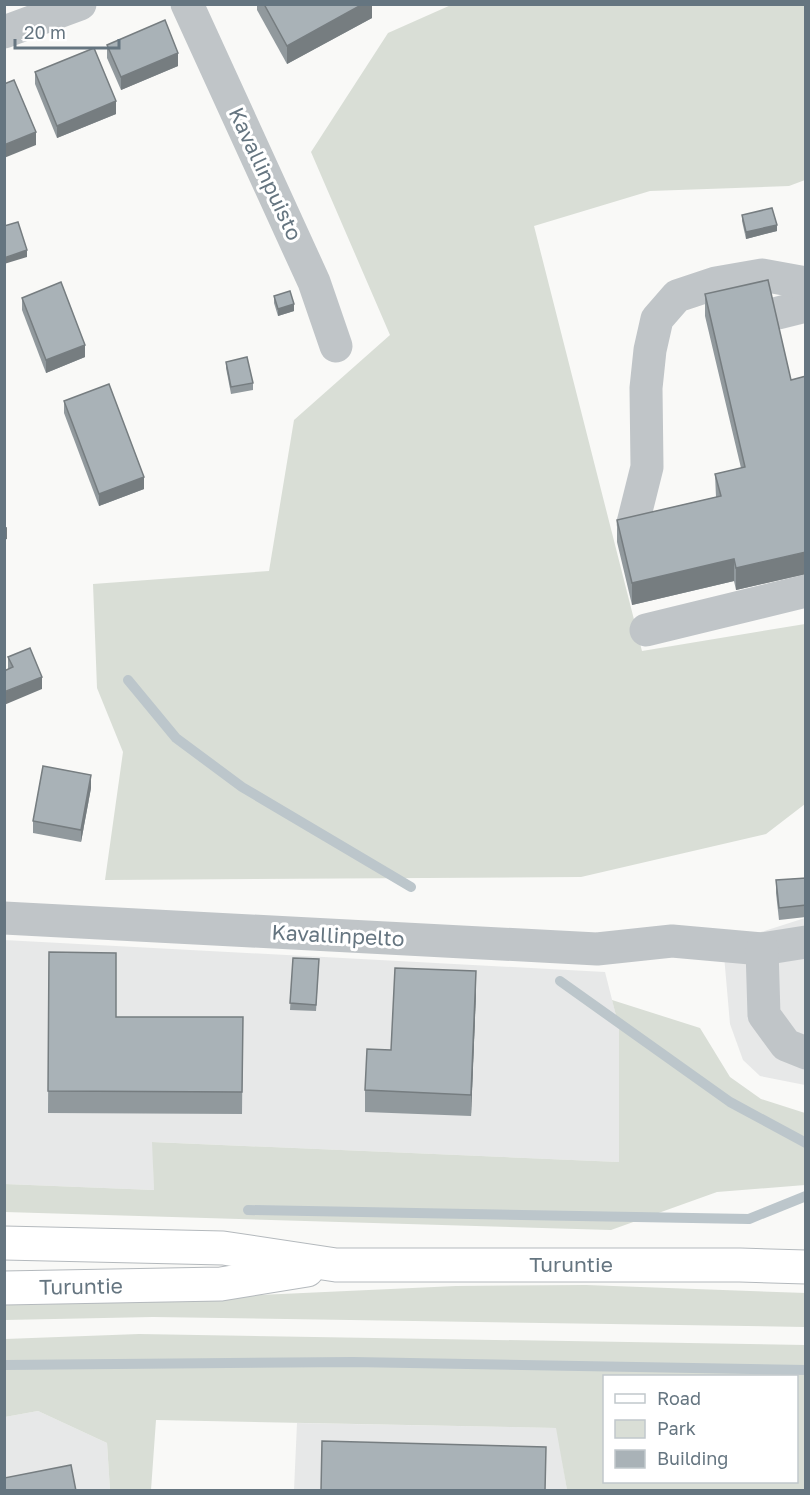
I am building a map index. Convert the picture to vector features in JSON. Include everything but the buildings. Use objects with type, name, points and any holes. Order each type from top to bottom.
[{"type":"main road","name":"Turuntie","points":[[4,1243],[223,1248],[336,1265],[806,1267]]},
{"type":"main road","name":"Turuntie","points":[[4,1288],[221,1284],[336,1265]]},
{"type":"street","points":[[4,32],[80,4]]},
{"type":"street","name":"Kavallinpuisto","points":[[188,4],[314,282],[336,346]]},
{"type":"street","points":[[633,523],[647,467],[646,388],[650,350],[657,319],[676,296],[716,283],[762,275],[806,284]]},
{"type":"street","points":[[646,630],[806,591]]},
{"type":"street","name":"Kavallinpelto","points":[[4,918],[597,949],[672,941],[762,949],[806,942]]},
{"type":"street","points":[[762,949],[764,1015],[786,1045],[806,1053]]},
{"type":"shaded area","points":[[805,918],[805,1085],[760,1076],[743,1060],[730,1024],[723,944]]},
{"type":"shaded area","points":[[4,940],[605,972],[619,1027],[619,1162],[153,1142],[154,1190],[5,1184]]},
{"type":"shaded area","points":[[38,1411],[107,1443],[110,1490],[5,1490],[5,1417]]},
{"type":"shaded area","points":[[297,1423],[557,1428],[567,1490],[294,1490]]},
{"type":"green space","points":[[451,5],[805,5],[805,180],[789,186],[650,191],[534,226],[642,651],[805,624],[805,804],[766,834],[581,877],[105,880],[123,752],[97,688],[93,584],[269,571],[294,420],[390,335],[311,152],[388,33]]},
{"type":"green space","points":[[612,1000],[700,1028],[730,1077],[761,1099],[805,1113],[805,1185],[717,1192],[611,1230],[5,1212],[5,1184],[154,1190],[152,1142],[619,1162],[619,1027]]},
{"type":"green space","points":[[586,1285],[806,1293],[805,1327],[153,1317],[5,1320],[5,1305],[456,1286]]},
{"type":"green space","points":[[139,1334],[805,1345],[805,1490],[567,1490],[556,1428],[156,1420],[151,1490],[110,1490],[107,1443],[38,1411],[5,1417],[5,1339]]},
{"type":"waterway","points":[[128,680],[176,738],[242,787],[411,887]]},
{"type":"waterway","points":[[560,981],[730,1102],[806,1143]]},
{"type":"waterway","points":[[248,1210],[749,1219],[806,1196]]},
{"type":"waterway","points":[[4,1365],[353,1362],[806,1370]]}]
